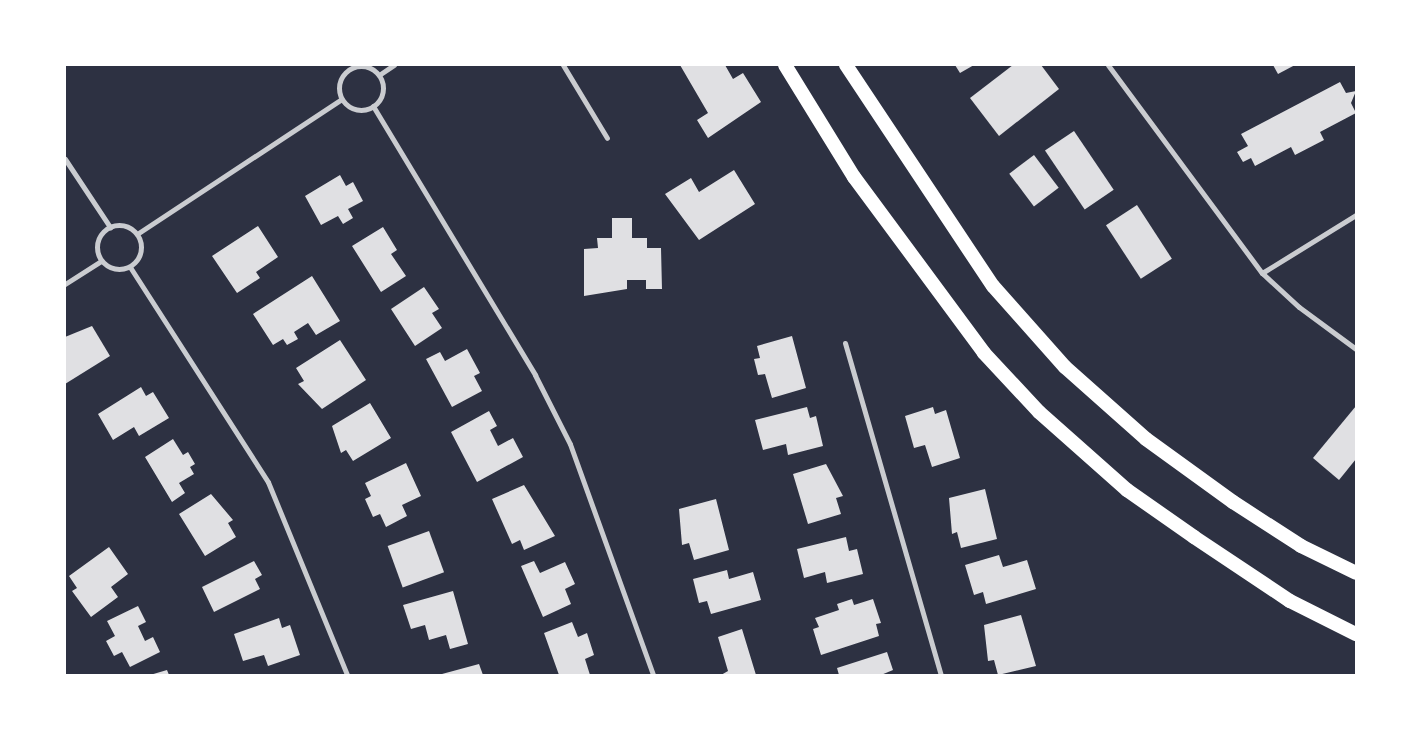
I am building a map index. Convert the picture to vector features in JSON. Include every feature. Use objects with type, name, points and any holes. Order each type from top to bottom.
[{"type":"highway","points":[[785,65],[878,209],[984,353],[1040,412],[1127,490],[1194,538],[1290,601],[1356,634]]},
{"type":"highway","points":[[846,65],[993,286],[1065,367],[1146,439],[1233,502],[1301,546],[1356,573]]},
{"type":"street","points":[[378,75],[394,65]]},
{"type":"street","points":[[563,65],[608,138]]},
{"type":"street","points":[[1108,65],[1262,273],[1299,308],[1356,349]]},
{"type":"street","points":[[366,66],[378,75],[382,92],[373,106],[353,108],[342,99],[339,85],[349,67],[366,66]]},
{"type":"street","points":[[137,234],[342,99]]},
{"type":"street","points":[[373,106],[535,375],[570,444],[654,675]]},
{"type":"street","points":[[65,159],[110,227]]},
{"type":"street","points":[[1262,273],[1356,215]]},
{"type":"street","points":[[101,261],[98,238],[110,227],[125,226],[137,234],[141,248],[130,267]]},
{"type":"street","points":[[101,261],[115,269],[130,267]]},
{"type":"street","points":[[65,284],[101,261]]},
{"type":"street","points":[[130,267],[268,482],[347,675]]},
{"type":"street","points":[[845,343],[941,675]]},
{"type":"building","points":[[680,65],[725,65],[733,79],[743,73],[761,102],[708,138],[697,120],[708,113]]},
{"type":"building","points":[[955,65],[974,65],[960,73]]},
{"type":"building","points":[[1013,65],[1041,65],[1059,89],[999,136],[970,98]]},
{"type":"building","points":[[1273,65],[1295,65],[1278,74]]},
{"type":"building","points":[[1340,82],[1346,93],[1356,91],[1351,103],[1356,113],[1320,132],[1324,140],[1295,155],[1291,147],[1255,166],[1251,158],[1243,162],[1237,152],[1248,146],[1241,134]]},
{"type":"building","points":[[1074,131],[1114,190],[1085,209],[1045,151]]},
{"type":"building","points":[[1034,155],[1059,188],[1034,206],[1009,174]]},
{"type":"building","points":[[734,170],[755,204],[699,240],[665,194],[691,178],[699,192]]},
{"type":"building","points":[[340,175],[346,186],[353,182],[363,201],[348,209],[353,218],[343,224],[338,216],[321,225],[305,196]]},
{"type":"building","points":[[1137,205],[1172,259],[1141,279],[1106,225]]},
{"type":"building","points":[[612,218],[632,218],[632,238],[647,238],[647,248],[661,248],[662,289],[646,289],[646,280],[627,280],[627,289],[584,296],[584,249],[598,248],[597,238],[612,238]]},
{"type":"building","points":[[258,226],[278,257],[256,272],[260,278],[237,293],[212,256]]},
{"type":"building","points":[[383,227],[397,250],[391,254],[406,276],[381,292],[352,246]]},
{"type":"building","points":[[312,276],[340,321],[316,335],[308,323],[294,332],[298,339],[287,345],[283,339],[273,345],[253,314]]},
{"type":"building","points":[[424,287],[439,309],[432,313],[442,328],[415,346],[391,309]]},
{"type":"building","points":[[92,326],[110,356],[65,384],[65,337]]},
{"type":"building","points":[[792,336],[806,388],[772,398],[765,374],[758,375],[754,359],[760,358],[757,346]]},
{"type":"building","points":[[340,340],[366,380],[322,409],[298,384],[304,381],[296,368]]},
{"type":"building","points":[[467,349],[480,373],[474,376],[482,391],[452,407],[426,359],[440,352],[445,361]]},
{"type":"building","points":[[141,387],[146,396],[153,392],[169,418],[139,436],[134,427],[113,440],[98,414]]},
{"type":"building","points":[[370,403],[391,438],[353,461],[346,450],[341,453],[332,426]]},
{"type":"building","points":[[1356,406],[1356,459],[1339,480],[1313,458]]},
{"type":"building","points":[[807,407],[810,418],[816,416],[823,446],[788,455],[786,444],[763,450],[755,420]]},
{"type":"building","points":[[933,407],[935,414],[946,410],[960,458],[932,467],[925,445],[914,448],[905,416]]},
{"type":"building","points":[[489,411],[497,426],[490,430],[498,446],[513,438],[523,457],[477,482],[451,432]]},
{"type":"building","points":[[173,439],[183,455],[188,452],[195,464],[190,467],[194,474],[179,483],[185,493],[172,502],[145,457]]},
{"type":"building","points":[[406,463],[421,496],[402,505],[407,516],[386,527],[380,514],[373,517],[365,499],[371,496],[365,483]]},
{"type":"building","points":[[826,464],[843,496],[836,498],[841,514],[808,524],[793,474]]},
{"type":"building","points":[[524,485],[555,536],[524,550],[520,540],[512,544],[492,499]]},
{"type":"building","points":[[985,489],[997,539],[961,548],[957,532],[952,534],[949,498]]},
{"type":"building","points":[[211,494],[233,520],[228,523],[236,537],[205,556],[179,514]]},
{"type":"building","points":[[716,499],[729,550],[694,560],[689,543],[682,545],[679,509]]},
{"type":"building","points":[[429,531],[444,572],[403,587],[388,546]]},
{"type":"building","points":[[846,537],[849,551],[857,549],[863,574],[827,583],[825,572],[804,578],[797,549]]},
{"type":"building","points":[[109,547],[128,574],[111,587],[118,597],[91,617],[72,591],[77,588],[69,576]]},
{"type":"building","points":[[999,555],[1003,567],[1027,560],[1036,589],[986,604],[983,592],[974,595],[965,565]]},
{"type":"building","points":[[254,561],[262,575],[255,579],[260,589],[214,612],[202,587]]},
{"type":"building","points":[[534,561],[540,573],[565,562],[575,584],[565,589],[571,604],[543,617],[521,566]]},
{"type":"building","points":[[727,570],[729,579],[753,572],[761,600],[711,614],[707,601],[699,603],[693,579]]},
{"type":"building","points":[[453,591],[468,644],[450,649],[446,635],[429,640],[425,625],[411,629],[403,605]]},
{"type":"building","points":[[852,599],[854,605],[873,599],[881,623],[876,624],[879,636],[821,655],[813,629],[819,627],[815,618],[839,610],[837,604]]},
{"type":"building","points":[[138,606],[146,622],[138,626],[145,641],[153,637],[160,652],[130,667],[122,652],[114,656],[106,641],[115,636],[107,621]]},
{"type":"building","points":[[1021,615],[1036,666],[998,675],[994,660],[988,661],[984,625]]},
{"type":"building","points":[[279,618],[282,628],[290,625],[300,655],[268,666],[264,655],[243,661],[234,634]]},
{"type":"building","points":[[572,622],[578,637],[587,633],[594,655],[585,659],[590,675],[559,675],[544,633]]},
{"type":"building","points":[[742,629],[756,675],[721,675],[728,671],[718,637]]},
{"type":"building","points":[[887,652],[893,670],[881,675],[839,675],[837,668]]},
{"type":"building","points":[[479,664],[483,675],[442,675],[442,674]]},
{"type":"building","points":[[167,670],[169,675],[150,675]]}]
